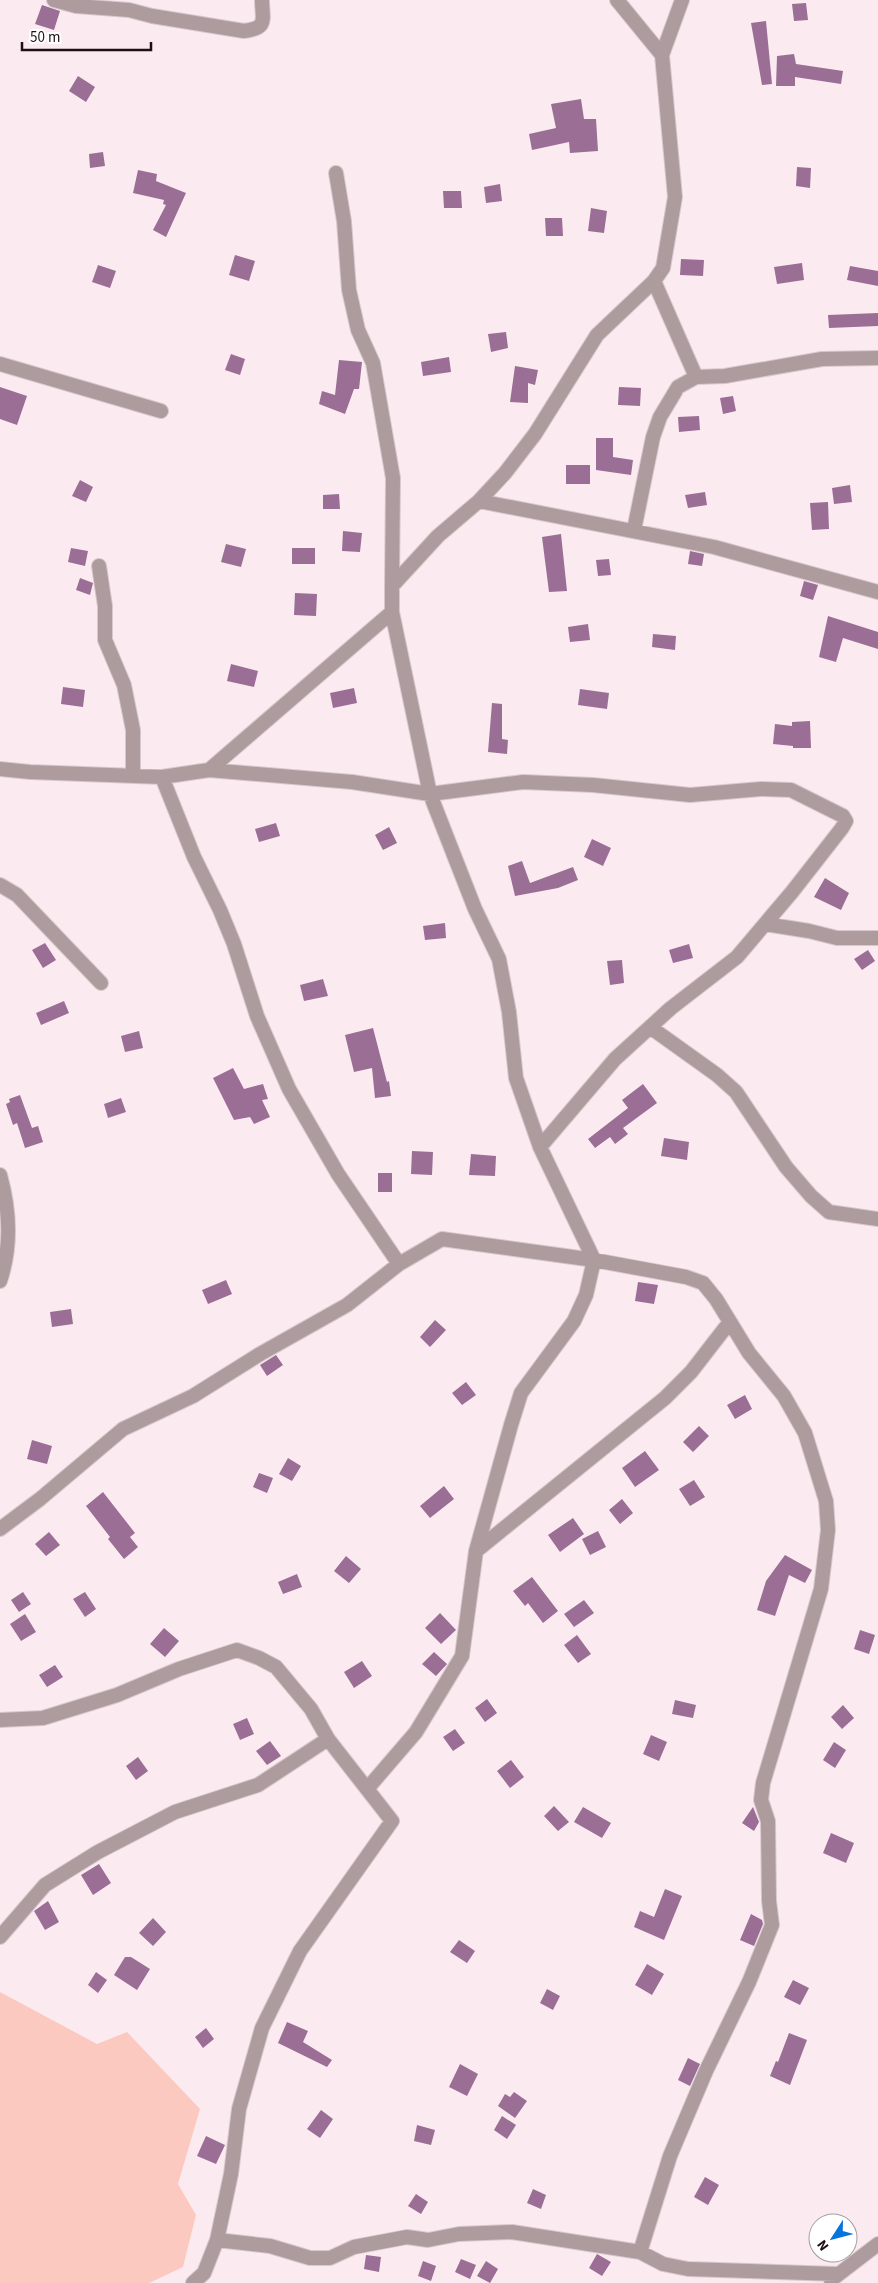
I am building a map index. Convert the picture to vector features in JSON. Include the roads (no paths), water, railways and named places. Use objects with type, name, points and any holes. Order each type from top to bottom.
[{"type":"street","points":[[54,0],[76,6],[129,10],[152,16],[244,31],[255,30],[262,24],[264,18],[262,0]]},
{"type":"street","points":[[616,0],[662,55]]},
{"type":"street","points":[[392,586],[438,536],[479,501],[505,473],[535,434],[597,336],[654,281],[663,268],[675,197],[662,55],[682,0]]},
{"type":"street","points":[[336,172],[344,220],[349,290],[358,330],[373,363],[393,478],[392,612],[430,794],[475,909],[498,959],[509,1012],[516,1078],[540,1147],[594,1260],[586,1295],[574,1321],[522,1393],[476,1551],[462,1656],[416,1732],[367,1789]]},
{"type":"street","points":[[654,281],[696,377]]},
{"type":"street","points":[[634,530],[653,437],[660,417],[678,388],[696,377],[725,376],[822,359],[878,358]]},
{"type":"street","points":[[0,364],[161,412]]},
{"type":"street","points":[[479,501],[714,547],[878,592]]},
{"type":"street","points":[[100,566],[105,606],[105,640],[124,685],[134,730],[134,776]]},
{"type":"street","points":[[209,770],[392,612]]},
{"type":"street","points":[[0,769],[30,772],[162,777],[209,770],[352,782],[430,794],[523,782],[593,785],[690,794],[761,789],[791,790],[843,816],[846,822],[765,924],[736,957],[614,1059],[540,1147]]},
{"type":"street","points":[[162,777],[194,857],[234,944],[257,1016],[289,1089],[338,1174],[399,1264]]},
{"type":"street","points":[[0,885],[17,895],[101,983]]},
{"type":"street","points":[[765,924],[809,931],[837,938],[878,938]]},
{"type":"street","points":[[650,1027],[717,1075],[736,1092],[786,1167],[811,1196],[829,1212],[878,1218]]},
{"type":"street","points":[[0,1175],[4,1205],[7,1260],[0,1281]]},
{"type":"street","points":[[0,1529],[40,1499],[123,1429],[193,1396],[260,1354],[347,1305],[399,1264],[442,1239],[594,1260],[686,1277],[703,1284],[716,1299],[729,1323],[758,1365],[774,1381],[805,1434],[826,1501],[828,1530],[821,1589],[763,1783],[761,1800],[768,1821],[769,1902],[772,1925],[749,1982],[706,2071],[670,2156],[640,2252]]},
{"type":"street","points":[[476,1551],[665,1398],[691,1372],[729,1323]]},
{"type":"street","points":[[0,1720],[43,1718],[117,1695],[179,1669],[237,1650],[276,1667],[311,1709],[328,1739],[392,1821],[300,1951],[262,2028],[239,2110],[230,2174],[217,2240],[204,2273],[193,2283]]},
{"type":"street","points":[[0,1937],[44,1885],[98,1852],[175,1812],[258,1785],[328,1739]]},
{"type":"street","points":[[217,2240],[270,2246],[310,2258],[330,2258],[354,2247],[407,2237],[428,2240],[459,2234],[512,2232],[640,2252],[664,2264],[688,2269],[833,2279],[877,2246]]}]
